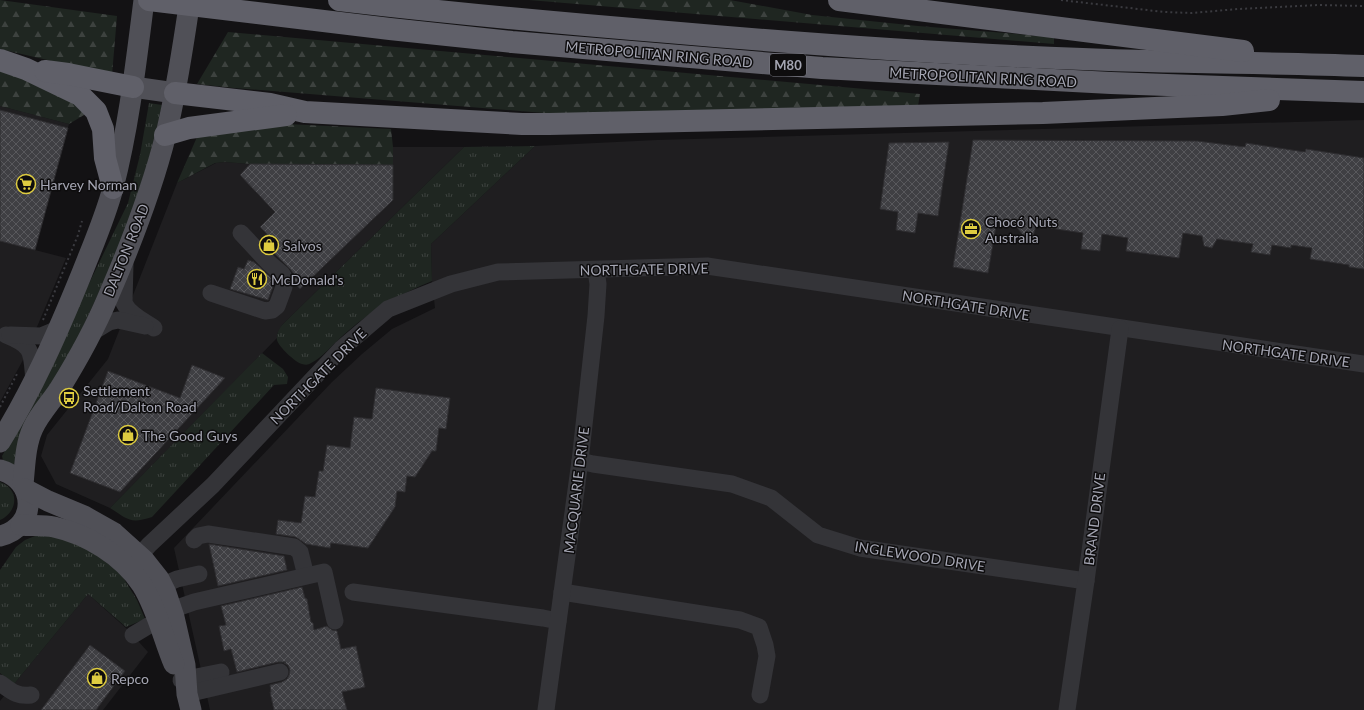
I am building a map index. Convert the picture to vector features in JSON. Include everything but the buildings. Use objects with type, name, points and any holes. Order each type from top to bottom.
[{"type":"highway","name":"METROPOLITAN RING ROAD","points":[[149,0],[215,9],[512,42],[822,68],[1111,83],[1358,92]]},
{"type":"highway","name":"METROPOLITAN RING ROAD","points":[[339,0],[581,25],[808,44],[1146,61],[1354,66]]},
{"type":"highway","points":[[839,0],[1281,55],[1354,66]]},
{"type":"highway","points":[[0,60],[26,69],[80,95],[96,111],[103,129],[105,158],[113,188]]},
{"type":"highway","points":[[26,69],[68,74],[133,87]]},
{"type":"highway","points":[[175,93],[270,104],[305,112],[522,124],[549,124],[1059,112],[1222,105],[1358,92]]},
{"type":"highway","points":[[166,135],[189,128],[305,112]]},
{"type":"main road","points":[[0,442],[34,381],[60,328],[104,217],[113,188],[125,133],[133,87],[144,0]]},
{"type":"main road","name":"DALTON ROAD","points":[[11,531],[24,520],[28,508],[28,495],[24,486],[26,454],[33,428],[59,389],[91,333],[126,256],[147,199],[166,135],[175,93],[190,0]]},
{"type":"main road","points":[[133,87],[175,93]]},
{"type":"main road","points":[[0,470],[13,475],[24,486],[48,501],[99,523],[114,533],[134,562],[141,585],[165,616]]},
{"type":"main road","points":[[0,549],[11,531],[54,528],[86,538],[134,562],[159,579],[166,593],[165,616],[171,656],[187,691]]},
{"type":"street","points":[[211,293],[265,311],[272,310],[277,306],[285,282],[282,274],[238,235]]},
{"type":"street","points":[[91,333],[109,322],[118,320],[154,328],[127,309],[124,303],[126,256]]},
{"type":"street","name":"NORTHGATE DRIVE","points":[[134,562],[176,519],[213,485],[341,349],[388,309],[451,284],[498,272],[707,266],[1364,364]]},
{"type":"street","name":"MACQUARIE DRIVE","points":[[546,710],[580,461],[596,316],[598,284],[596,270]]},
{"type":"street","points":[[34,381],[33,343],[46,334],[60,328]]},
{"type":"street","name":"BRAND DRIVE","points":[[1068,710],[1120,328]]},
{"type":"street","name":"INGLEWOOD DRIVE","points":[[580,461],[732,484],[771,498],[818,535],[860,548],[1086,581]]},
{"type":"street","points":[[176,519],[196,538],[202,534],[213,534],[294,547],[300,552],[304,568]]},
{"type":"street","points":[[133,635],[165,616],[194,602],[324,572],[335,620]]},
{"type":"street","points":[[146,593],[168,582],[199,574]]},
{"type":"street","points":[[353,592],[558,621]]},
{"type":"street","points":[[562,592],[740,620],[759,627],[765,644],[767,656],[760,695]]},
{"type":"street","points":[[187,691],[221,672]]},
{"type":"street","points":[[187,691],[280,672]]},
{"type":"street","points":[[0,683],[16,694],[23,696],[31,695]]},
{"type":"path","points":[[1060,0],[1164,12],[1192,13],[1318,5],[1364,6]]},
{"type":"path","points":[[0,407],[33,343],[78,235],[82,221]]},
{"type":"shaded area","points":[[0,106],[69,124],[35,250],[66,258],[23,360],[0,402]]},
{"type":"shaded area","points":[[1364,120],[1364,710],[210,710],[174,548],[332,382],[362,354],[392,329],[435,308],[432,281],[431,244],[535,146],[657,140]]},
{"type":"shaded area","points":[[393,147],[464,147],[282,325],[277,334],[277,338],[110,508],[56,484],[41,456],[47,435],[108,359],[177,183],[216,163],[225,162],[250,164],[393,164]]},
{"type":"shaded area","points":[[88,594],[127,629],[148,652],[103,710],[0,710],[0,701]]},
{"type":"green space","points":[[0,0],[117,16],[112,75],[0,49]]},
{"type":"green space","points":[[529,0],[730,0],[812,15],[918,26],[1054,37],[1054,44]]},
{"type":"green space","points":[[228,32],[920,94],[917,112],[556,114],[197,84]]},
{"type":"green space","points":[[0,71],[31,80],[89,112],[69,124],[0,106]]},
{"type":"green space","points":[[149,103],[162,105],[151,152],[119,245],[80,334],[15,465],[3,460],[2,456],[20,426],[128,203],[140,155]]},
{"type":"green space","points":[[287,124],[391,129],[393,165],[250,164],[225,162],[215,163],[177,183],[197,137]]},
{"type":"green space","points":[[535,146],[431,244],[432,281],[377,309],[357,323],[320,357],[309,364],[305,365],[299,363],[278,343],[278,332],[282,325],[464,147]]},
{"type":"green space","points":[[262,353],[283,369],[288,377],[287,384],[274,385],[152,517],[139,520],[130,520],[110,508]]},
{"type":"green space","points":[[0,482],[11,490],[14,495],[14,501],[10,512],[0,520]]},
{"type":"green space","points":[[35,536],[52,536],[85,546],[121,574],[137,600],[145,619],[126,627],[88,594],[14,684],[0,673],[0,570],[16,547],[25,540]]},
{"type":"place","name":"Harvey Norman","points":[[26,184]]},
{"type":"place","name":"Chocó Nuts Australia","points":[[971,229]]},
{"type":"place","name":"Salvos","points":[[269,245]]},
{"type":"place","name":"McDonald's","points":[[257,279]]},
{"type":"place","name":"Settlement Road/Dalton Road","points":[[69,398]]},
{"type":"place","name":"The Good Guys","points":[[128,435]]},
{"type":"place","name":"Repco","points":[[97,678]]}]
